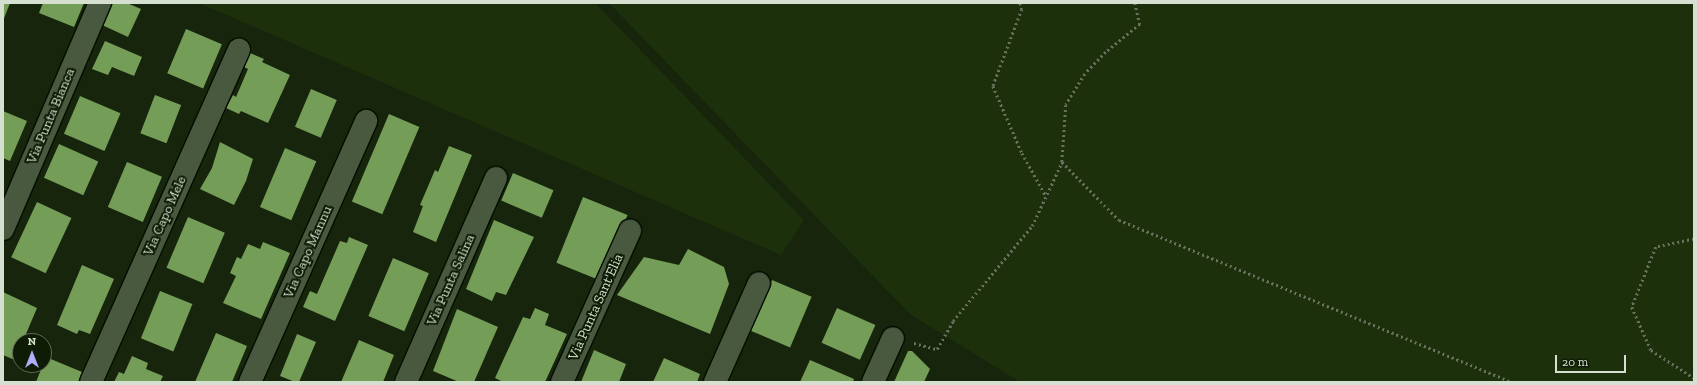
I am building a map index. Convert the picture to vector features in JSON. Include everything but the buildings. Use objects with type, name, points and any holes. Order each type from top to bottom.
[{"type":"street","name":"Via Punta Bianca","points":[[3,229],[100,3]]},
{"type":"street","name":"Via Capo Mele","points":[[91,382],[239,49]]},
{"type":"street","name":"Via Capo Mannu","points":[[250,382],[366,122]]},
{"type":"street","name":"Via Punta Salina","points":[[406,382],[496,178]]},
{"type":"street","name":"Via Punta Sant'Elia","points":[[562,382],[630,231]]},
{"type":"street","points":[[715,382],[759,283]]},
{"type":"street","points":[[874,382],[893,338]]},
{"type":"path","points":[[1020,3],[1022,9],[993,86],[1022,153],[1046,196]]},
{"type":"path","points":[[893,338],[937,349],[952,321],[1032,226],[1062,162],[1066,104],[1086,74],[1106,52],[1140,24],[1135,3]]},
{"type":"path","points":[[1062,162],[1119,220],[1513,382]]},
{"type":"path","points":[[1694,239],[1656,247],[1632,307],[1651,350],[1694,378]]},
{"type":"green space","points":[[199,3],[595,3],[804,220],[781,255]]},
{"type":"green space","points":[[609,3],[1694,3],[1694,382],[1020,382],[910,314]]}]
